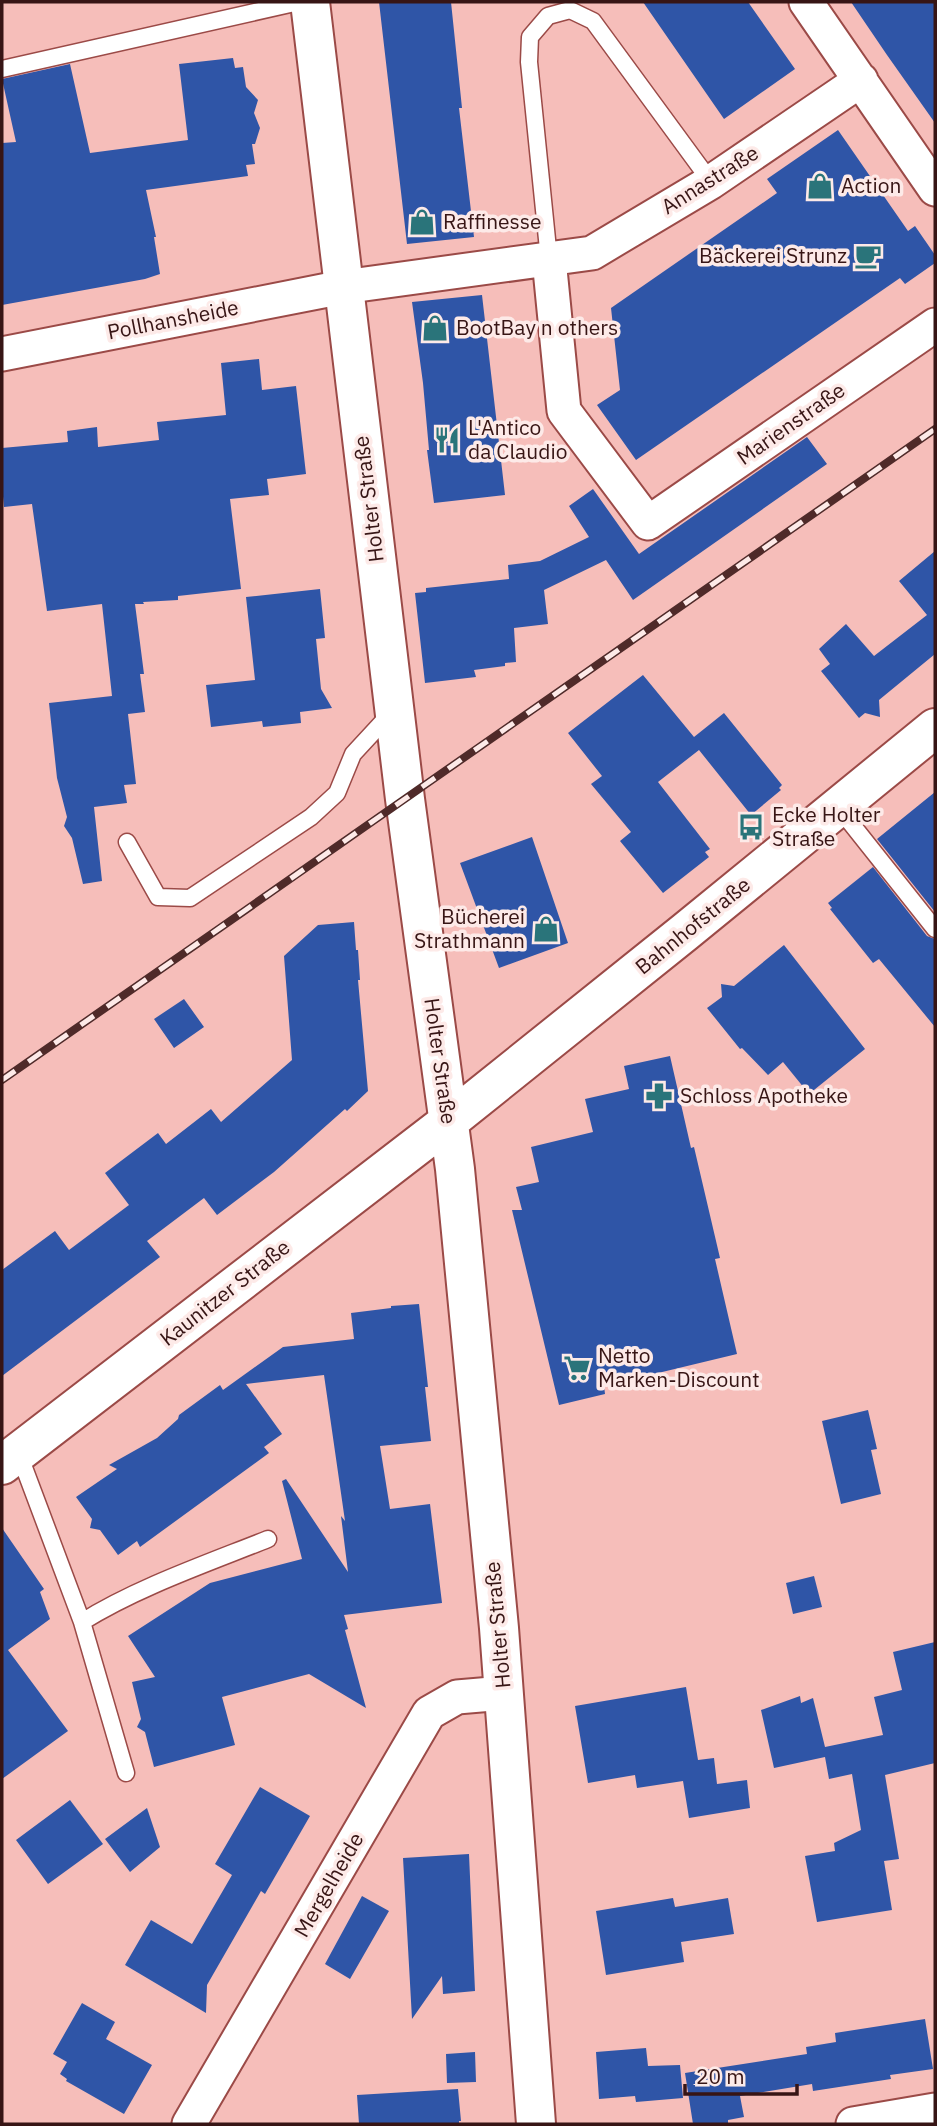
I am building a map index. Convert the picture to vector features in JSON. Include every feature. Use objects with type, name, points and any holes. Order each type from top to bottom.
[{"type":"street","name":"Holter Straße","points":[[310,2],[394,709],[458,1197],[504,1693],[536,2124]]},
{"type":"street","points":[[806,2],[935,189]]},
{"type":"street","name":"Annastraße","points":[[343,287],[592,253],[711,182],[861,80]]},
{"type":"street","name":"Marienstraße","points":[[549,259],[564,411],[648,523],[935,325]]},
{"type":"street","name":"Pollhansheide","points":[[2,354],[343,287]]},
{"type":"street","name":"Bahnhofstraße","points":[[448,1122],[838,807],[932,735]]},
{"type":"street","name":"Kaunitzer Straße","points":[[10,1459],[448,1122]]},
{"type":"street","name":"Mergelheide","points":[[189,2124],[429,1713],[457,1697],[504,1693]]},
{"type":"street","points":[[853,2124],[935,2110]]},
{"type":"lane","points":[[2,69],[299,2]]},
{"type":"lane","points":[[549,259],[529,62],[530,37],[548,16],[570,10],[593,21],[711,182]]},
{"type":"lane","points":[[127,842],[158,897],[190,898],[311,817],[337,793],[353,754],[394,709]]},
{"type":"lane","points":[[838,807],[935,929]]},
{"type":"lane","points":[[10,1459],[82,1622],[126,1773]]},
{"type":"lane","points":[[82,1622],[176,1576],[268,1539]]},
{"type":"building","points":[[379,2],[451,2],[462,108],[459,108],[474,237],[407,244]]},
{"type":"building","points":[[643,2],[748,2],[795,69],[724,119]]},
{"type":"building","points":[[851,2],[935,2],[935,123],[887,55]]},
{"type":"building","points":[[233,58],[235,68],[243,67],[246,87],[258,100],[254,113],[260,128],[255,144],[252,144],[255,164],[246,165],[248,176],[146,190],[156,237],[160,274],[2,305],[2,143],[16,142],[2,79],[70,64],[90,153],[188,140],[179,64]]},
{"type":"building","points":[[838,130],[908,231],[915,226],[935,255],[935,263],[905,284],[900,278],[636,460],[597,405],[620,390],[611,308],[777,193],[767,179]]},
{"type":"building","points":[[482,295],[505,495],[434,503],[427,450],[423,383],[412,302]]},
{"type":"building","points":[[259,359],[262,390],[296,386],[306,474],[267,479],[269,495],[230,499],[241,589],[135,604],[144,674],[140,674],[145,712],[128,714],[136,784],[124,785],[127,803],[94,807],[102,881],[83,884],[72,838],[64,826],[67,817],[57,778],[49,703],[112,696],[102,604],[47,611],[32,504],[4,507],[2,448],[68,442],[67,431],[97,427],[98,447],[159,440],[157,422],[226,415],[221,363]]},
{"type":"building","points":[[807,437],[827,464],[633,600],[606,560],[544,590],[548,624],[514,628],[516,662],[474,670],[476,677],[425,683],[415,593],[426,592],[426,588],[509,579],[508,565],[540,561],[589,537],[569,506],[593,489],[639,554]]},
{"type":"building","points":[[935,551],[935,654],[879,700],[880,717],[865,713],[859,718],[821,671],[830,664],[819,649],[846,624],[874,656],[927,615],[899,581]]},
{"type":"building","points":[[320,589],[325,638],[316,639],[321,689],[332,708],[300,712],[301,723],[263,727],[262,721],[211,727],[206,685],[255,680],[246,597]]},
{"type":"building","points":[[643,675],[694,737],[724,713],[782,785],[779,788],[781,790],[751,815],[699,750],[658,782],[710,849],[705,852],[709,857],[663,893],[620,841],[631,832],[591,784],[602,776],[568,733]]},
{"type":"building","points":[[935,792],[935,912],[877,839]]},
{"type":"building","points":[[532,837],[568,943],[499,968],[460,863]]},
{"type":"building","points":[[873,867],[927,936],[935,939],[935,1027],[879,959],[873,963],[830,909],[832,908],[828,903]]},
{"type":"building","points":[[354,922],[368,1091],[274,1172],[217,1215],[204,1198],[147,1241],[160,1257],[2,1376],[2,1270],[55,1231],[69,1250],[129,1205],[105,1173],[158,1133],[166,1144],[211,1109],[221,1122],[292,1060],[284,956],[318,925]]},
{"type":"building","points":[[784,945],[865,1049],[809,1094],[783,1062],[768,1075],[740,1049],[707,1008],[722,997],[721,984],[734,986]]},
{"type":"building","points":[[184,999],[204,1027],[174,1048],[154,1019]]},
{"type":"building","points":[[670,1056],[720,1258],[715,1259],[737,1354],[604,1386],[605,1394],[559,1405],[512,1210],[522,1210],[516,1187],[539,1182],[531,1147],[593,1132],[585,1099],[629,1089],[624,1066]]},
{"type":"building","points":[[419,1304],[431,1441],[380,1446],[390,1509],[430,1504],[442,1603],[344,1615],[348,1629],[345,1630],[366,1708],[309,1674],[222,1697],[235,1745],[154,1767],[145,1732],[137,1727],[141,1719],[132,1682],[155,1677],[128,1636],[210,1583],[302,1559],[282,1481],[286,1479],[348,1572],[341,1516],[345,1521],[324,1375],[246,1384],[282,1434],[264,1447],[269,1453],[140,1547],[137,1541],[118,1555],[100,1530],[90,1528],[92,1519],[76,1497],[117,1469],[109,1465],[157,1438],[179,1415],[220,1385],[223,1390],[283,1347],[354,1339],[351,1313]]},
{"type":"building","points":[[868,1410],[877,1449],[871,1450],[881,1494],[841,1504],[822,1421]]},
{"type":"building","points":[[2,1528],[44,1589],[40,1592],[50,1619],[8,1650],[68,1731],[2,1779]]},
{"type":"building","points":[[814,1576],[822,1607],[793,1614],[786,1583]]},
{"type":"building","points":[[935,1642],[935,1763],[885,1775],[899,1859],[884,1861],[892,1910],[817,1922],[805,1856],[835,1851],[834,1843],[861,1830],[852,1774],[829,1779],[825,1757],[774,1768],[761,1710],[800,1696],[801,1703],[813,1698],[825,1747],[883,1735],[874,1697],[902,1690],[893,1652]]},
{"type":"building","points":[[686,1687],[698,1760],[714,1758],[717,1784],[747,1780],[750,1808],[689,1818],[683,1781],[637,1788],[635,1775],[588,1783],[575,1706]]},
{"type":"building","points":[[260,1787],[310,1816],[265,1894],[261,1891],[207,1985],[206,2013],[125,1965],[151,1920],[192,1944],[232,1875],[215,1864]]},
{"type":"building","points":[[70,1800],[103,1844],[48,1884],[16,1840]]},
{"type":"building","points":[[147,1808],[160,1847],[130,1872],[105,1839]]},
{"type":"building","points":[[469,1854],[475,1991],[443,1994],[442,1976],[412,2019],[403,1858]]},
{"type":"building","points":[[362,1896],[389,1911],[350,1979],[325,1964]]},
{"type":"building","points":[[673,1898],[675,1907],[728,1898],[734,1934],[681,1942],[684,1962],[606,1975],[596,1911]]},
{"type":"building","points":[[82,2003],[115,2022],[106,2039],[152,2065],[124,2114],[66,2081],[60,2074],[67,2062],[53,2054]]},
{"type":"building","points":[[925,2019],[933,2069],[890,2075],[891,2079],[813,2091],[812,2084],[740,2096],[744,2117],[728,2120],[728,2124],[693,2124],[685,2073],[807,2054],[806,2047],[836,2042],[835,2033]]},
{"type":"building","points":[[646,2048],[648,2066],[680,2065],[683,2098],[636,2102],[635,2096],[599,2099],[596,2052]]},
{"type":"building","points":[[475,2052],[476,2082],[447,2083],[446,2054]]},
{"type":"building","points":[[458,2089],[459,2124],[359,2124],[357,2095]]},
{"type":"railway","points":[[2,1080],[935,429]]},
{"type":"place","name":"Action","points":[[820,186]]},
{"type":"place","name":"Raffinesse","points":[[422,222]]},
{"type":"place","name":"Bäckerei Strunz","points":[[868,256]]},
{"type":"place","name":"BootBay n others","points":[[435,328]]},
{"type":"place","name":"L'Antico da Claudio","points":[[447,440]]},
{"type":"place","name":"Ecke Holter Straße","points":[[751,827]]},
{"type":"place","name":"Bücherei Strathmann","points":[[546,929]]},
{"type":"place","name":"Schloss Apotheke","points":[[659,1096]]},
{"type":"place","name":"Netto Marken-Discount","points":[[577,1368]]}]
